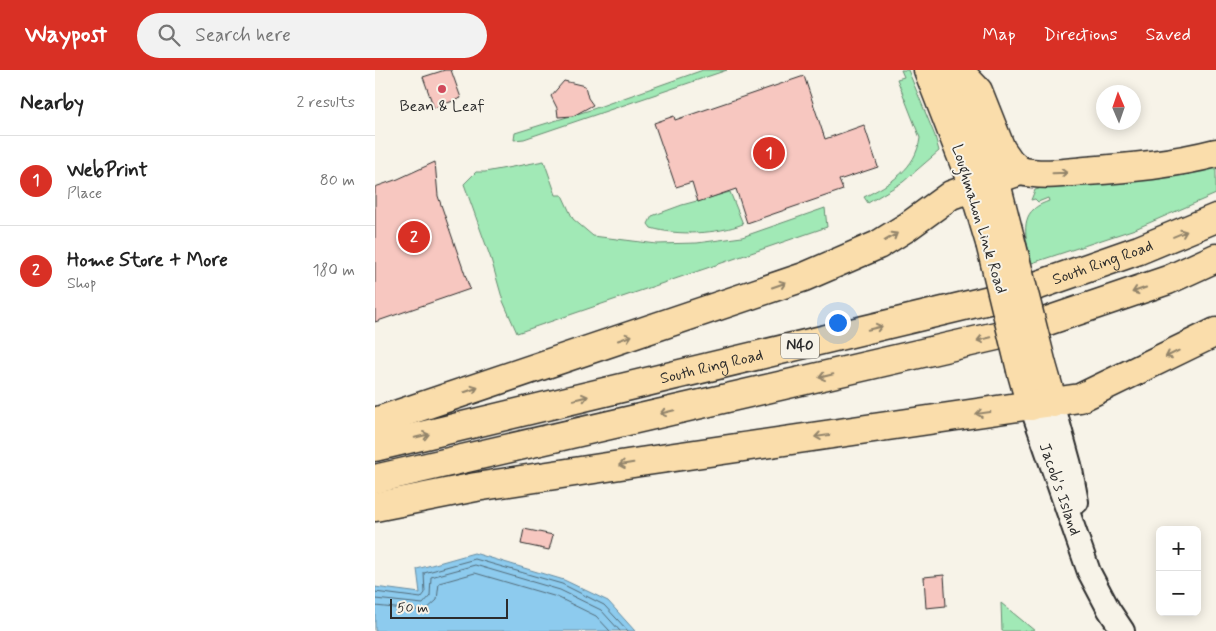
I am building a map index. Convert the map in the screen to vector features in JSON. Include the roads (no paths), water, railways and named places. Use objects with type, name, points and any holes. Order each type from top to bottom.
[{"type":"main road","name":"Loughmahon Link Road","points":[[928,70],[996,179]]},
{"type":"main road","name":"Loughmahon Link Road","points":[[954,70],[996,179],[1000,240],[1042,405]]},
{"type":"main road","points":[[958,70],[978,91],[1001,149],[1010,162],[996,179]]},
{"type":"main road","points":[[375,422],[804,277],[878,245],[907,227],[945,198],[996,179],[1031,174],[1163,163],[1216,153]]},
{"type":"main road","name":"South Ring Road","points":[[375,447],[1010,295],[1139,250],[1216,218]]},
{"type":"main road","name":"South Ring Road","points":[[375,480],[1018,331],[1168,280],[1216,258]]},
{"type":"main road","points":[[375,499],[476,487],[1042,405],[1085,397],[1216,332]]},
{"type":"main road","points":[[375,507],[476,487]]},
{"type":"street","name":"Jacob's Island","points":[[1042,405],[1070,465],[1089,572],[1109,610],[1123,631]]},
{"type":"water","points":[[474,553],[564,580],[608,601],[635,631],[375,631],[375,587],[420,593],[417,569]]},
{"type":"place","name":"Bean & Leaf","points":[[442,89]]},
{"type":"place","name":"WebPrint","points":[[769,153]]},
{"type":"place","name":"Home Store + More","points":[[414,237]]}]
